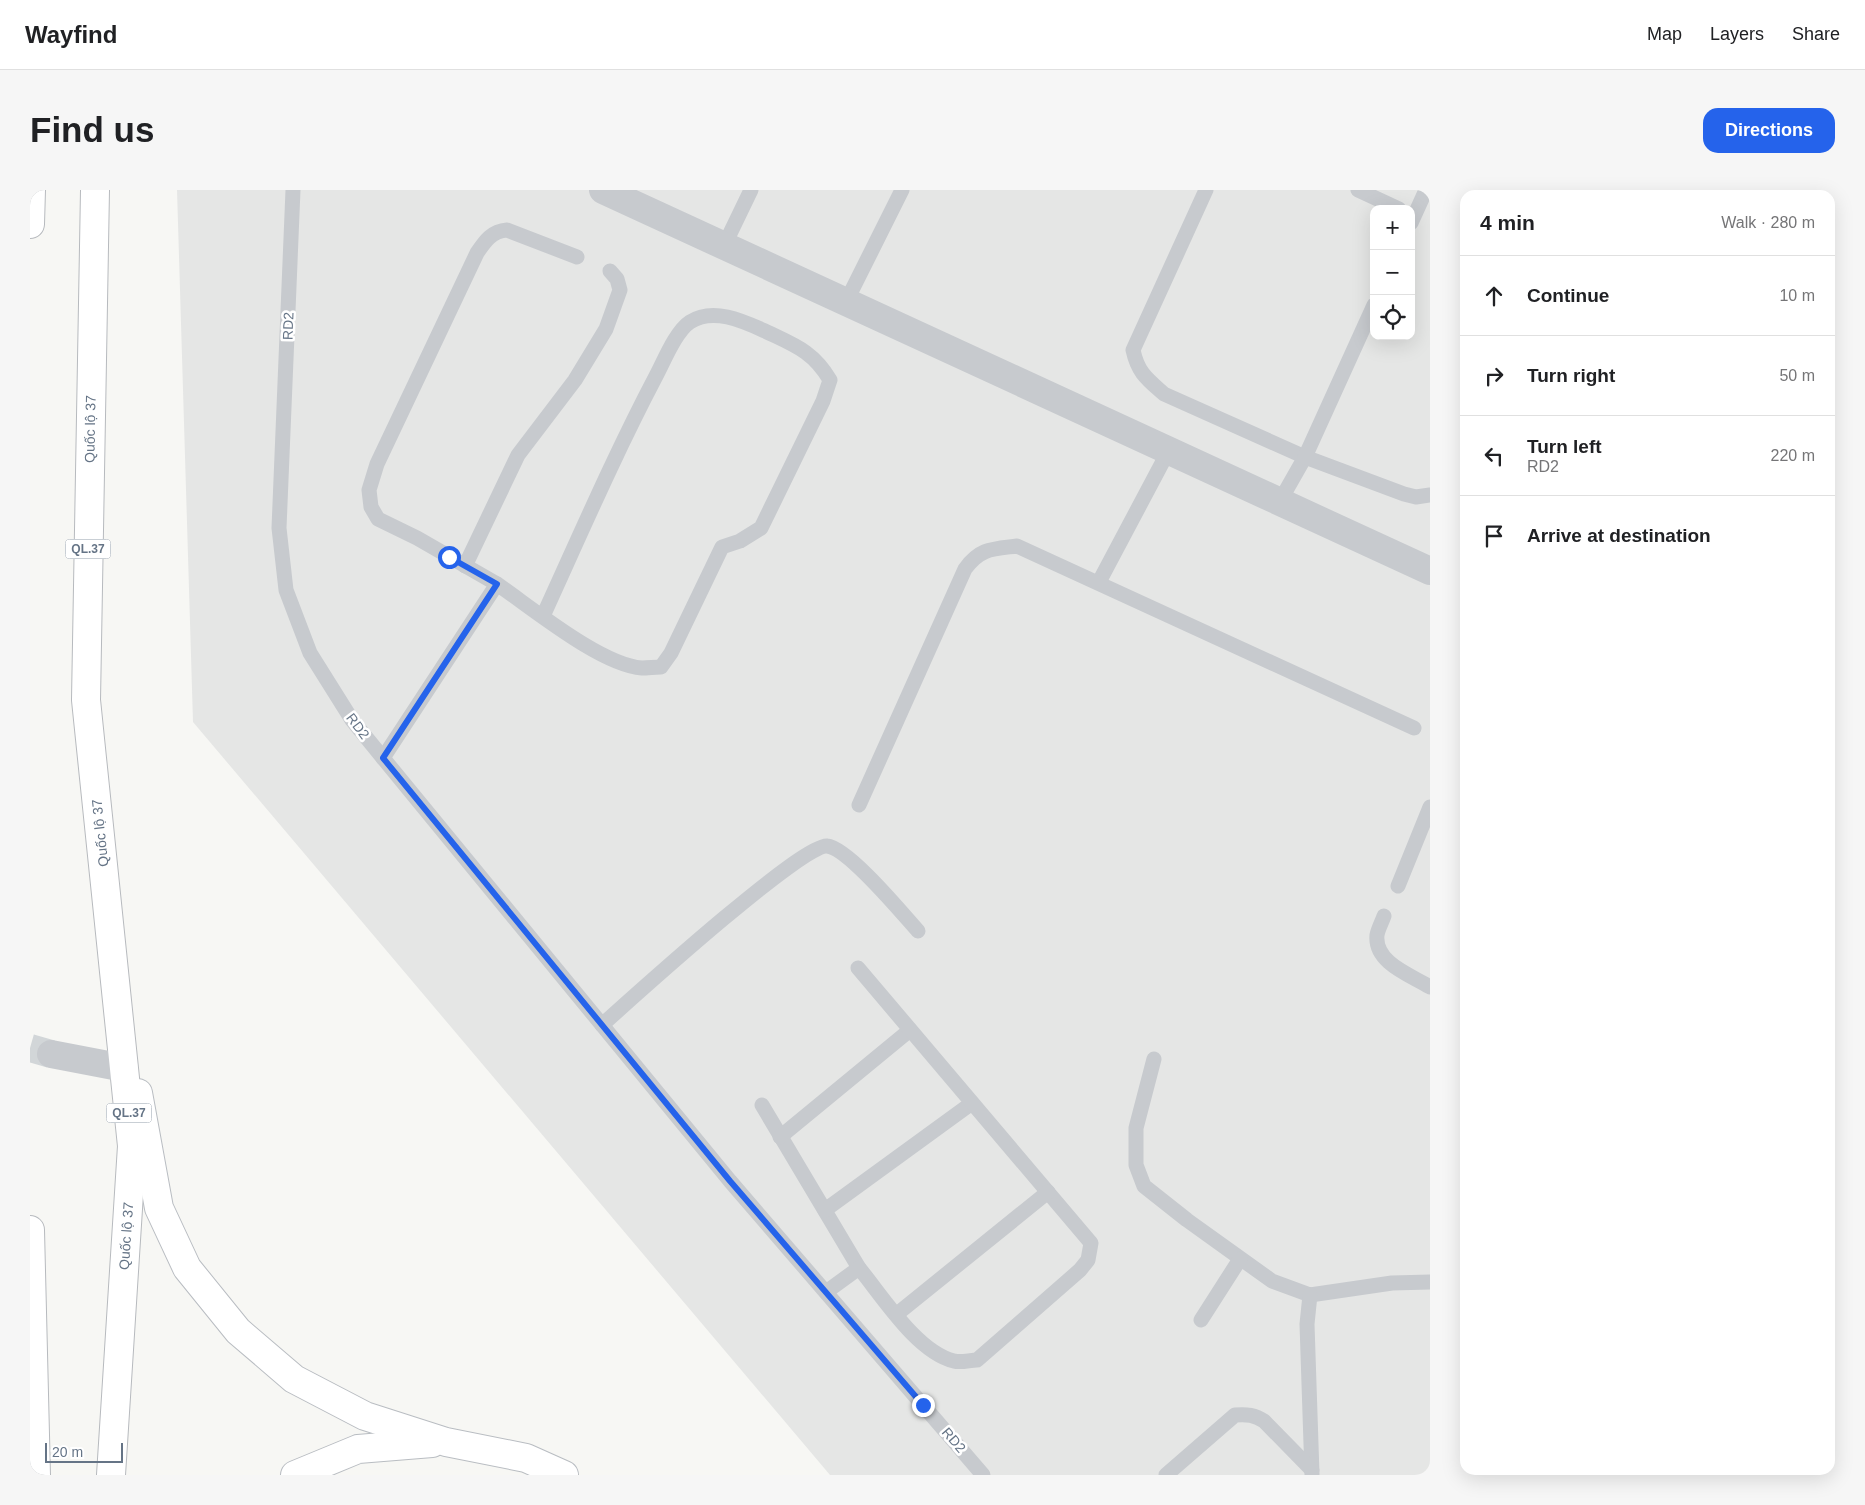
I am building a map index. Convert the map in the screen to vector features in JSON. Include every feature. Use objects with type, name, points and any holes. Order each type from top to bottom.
[{"type":"main road","points":[[30,224],[31,190]]},
{"type":"main road","name":"Quốc lộ 37","points":[[95,190],[86,700],[132,1146],[112,1475]]},
{"type":"main road","points":[[107,906],[159,1208],[187,1268],[238,1331],[294,1379],[365,1416],[446,1442],[526,1458],[564,1475]]},
{"type":"main road","points":[[30,1230],[36,1475]]},
{"type":"main road","points":[[295,1475],[358,1449],[446,1442]]},
{"type":"street","points":[[603,190],[1430,571]]},
{"type":"street","points":[[51,1054],[124,1068]]},
{"type":"lane","name":"RD2","points":[[293,190],[279,528],[286,590],[310,653],[352,720],[383,758],[602,1025],[826,1292],[983,1475]]},
{"type":"lane","points":[[724,246],[751,190]]},
{"type":"lane","points":[[846,302],[902,190]]},
{"type":"lane","points":[[1206,190],[1133,350],[1136,367],[1146,379],[1164,394],[1305,457],[1404,494],[1416,497],[1430,495]]},
{"type":"lane","points":[[1358,190],[1390,205]]},
{"type":"lane","points":[[1415,212],[1426,190]]},
{"type":"lane","points":[[543,616],[635,415],[672,345],[690,322],[710,315],[728,317],[803,349],[821,366],[830,380],[823,401],[761,528],[740,541],[722,547],[671,654],[661,667],[641,668],[620,662],[585,644],[543,616],[497,584],[417,538],[378,519],[371,507],[369,490],[378,464],[477,253],[485,241],[498,231],[508,230],[577,258]]},
{"type":"lane","points":[[465,566],[518,455],[575,380],[606,329],[620,290],[617,279],[610,271]]},
{"type":"lane","points":[[1280,502],[1305,457],[1370,314]]},
{"type":"lane","points":[[1099,582],[1169,450]]},
{"type":"lane","points":[[859,805],[965,569],[975,556],[996,548],[1017,546],[1414,728]]},
{"type":"lane","points":[[383,758],[497,584]]},
{"type":"lane","points":[[1398,886],[1430,807]]},
{"type":"lane","points":[[602,1025],[720,921],[793,863],[819,846],[826,845],[836,848],[852,861],[918,931]]},
{"type":"lane","points":[[1384,916],[1377,935],[1378,948],[1387,961],[1430,987]]},
{"type":"lane","points":[[762,1105],[860,1268],[922,1345],[937,1355],[956,1362],[977,1360],[1080,1270],[1088,1260],[1092,1243],[858,968]]},
{"type":"lane","points":[[780,1137],[910,1030]]},
{"type":"lane","points":[[1154,1059],[1136,1128],[1136,1165],[1144,1186],[1272,1281],[1310,1295],[1392,1284],[1430,1282]]},
{"type":"lane","points":[[825,1210],[972,1103]]},
{"type":"lane","points":[[897,1314],[1048,1192]]},
{"type":"lane","points":[[1201,1320],[1240,1259]]},
{"type":"lane","points":[[826,1292],[860,1268]]},
{"type":"lane","points":[[1310,1295],[1307,1324],[1312,1473]]},
{"type":"lane","points":[[1166,1475],[1235,1415],[1245,1414],[1257,1416],[1264,1421],[1312,1473]]},
{"type":"shaded area","points":[[177,190],[1430,190],[1430,1475],[830,1475],[193,722]]},
{"type":"tunnel","points":[[30,1048],[51,1054]]},
{"type":"route","points":[[449,557],[497,584],[383,758],[730,1181],[923,1405]]}]
